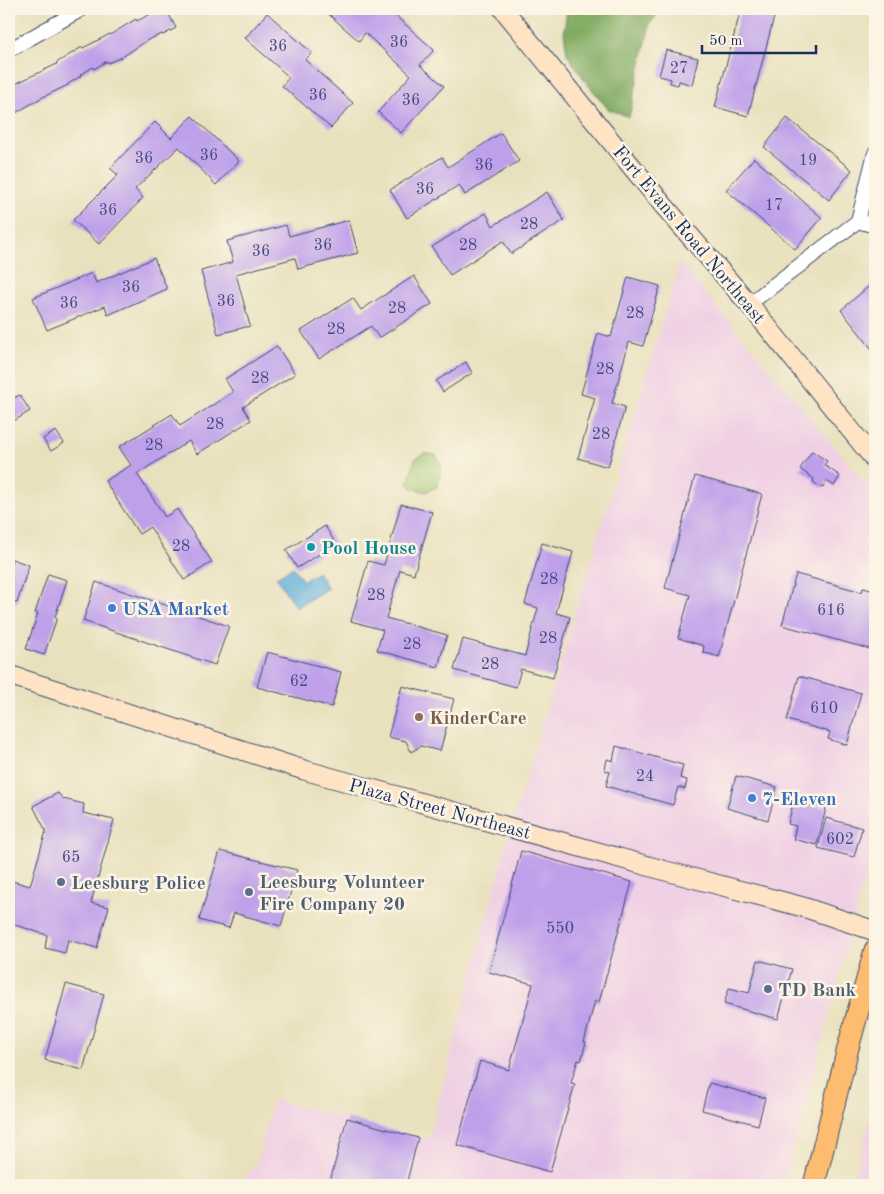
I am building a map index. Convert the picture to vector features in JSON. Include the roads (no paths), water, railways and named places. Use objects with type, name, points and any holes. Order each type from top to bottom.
[{"type":"main road","name":"Fort Evans Road Northeast","points":[[503,9],[688,235],[750,304],[875,460]]},
{"type":"main road","name":"Plaza Street Northeast","points":[[9,675],[304,770],[803,907],[875,931]]},
{"type":"main road","points":[[814,1185],[848,1048],[875,950]]},
{"type":"street","points":[[9,50],[82,9]]},
{"type":"street","points":[[750,304],[858,221],[875,153]]},
{"type":"street","points":[[858,221],[875,226]]},
{"type":"water","points":[[293,567],[303,581],[318,572],[328,588],[296,608],[276,577]]},
{"type":"place","name":"Pool House","points":[[311,547]]},
{"type":"place","name":"USA Market","points":[[112,608]]},
{"type":"place","name":"KinderCare","points":[[419,717]]},
{"type":"place","name":"7-Eleven","points":[[752,798]]},
{"type":"place","name":"Leesburg Police","points":[[61,882]]},
{"type":"place","name":"Leesburg Volunteer Fire Company 20","points":[[249,892]]},
{"type":"place","name":"TD Bank","points":[[768,989]]}]
